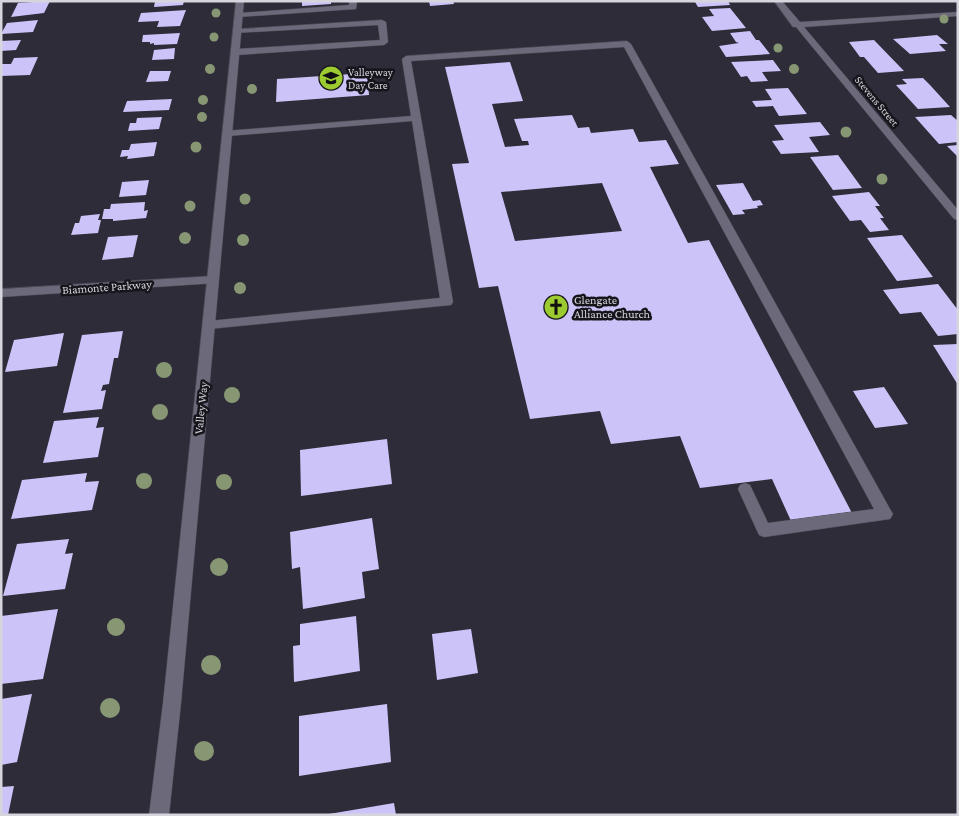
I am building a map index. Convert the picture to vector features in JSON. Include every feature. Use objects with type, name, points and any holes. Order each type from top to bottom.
[{"type":"street","name":"Valley Way","points":[[159,815],[174,684],[240,1]]},
{"type":"street","points":[[239,14],[353,7],[353,1]]},
{"type":"street","name":"Stevens Street","points":[[778,1],[796,25],[958,217]]},
{"type":"street","points":[[796,25],[958,14]]},
{"type":"street","points":[[236,52],[384,42],[382,22],[238,31]]},
{"type":"street","points":[[209,325],[446,302],[406,59],[627,44],[884,514],[764,530],[745,489]]},
{"type":"street","points":[[228,133],[416,118]]},
{"type":"street","name":"Biamonte Parkway","points":[[1,293],[212,280]]},
{"type":"building","points":[[50,1],[44,13],[11,17],[18,3]]},
{"type":"building","points":[[155,1],[184,1],[183,5],[154,7]]},
{"type":"building","points":[[302,1],[331,1],[331,4],[302,6]]},
{"type":"building","points":[[429,1],[453,1],[454,4],[430,6]]},
{"type":"building","points":[[728,1],[730,5],[698,7],[695,2]]},
{"type":"building","points":[[730,8],[746,28],[712,31],[702,17],[714,16],[709,9]]},
{"type":"building","points":[[186,10],[180,26],[157,27],[159,21],[138,22],[141,13]]},
{"type":"building","points":[[38,20],[33,32],[1,34],[7,23]]},
{"type":"building","points":[[750,31],[770,54],[726,57],[719,46],[739,43],[736,42],[730,33]]},
{"type":"building","points":[[180,33],[177,44],[154,45],[154,43],[150,44],[150,42],[142,42],[143,35]]},
{"type":"building","points":[[937,35],[948,44],[939,44],[946,51],[910,54],[893,39]]},
{"type":"building","points":[[21,40],[16,50],[1,51],[1,41]]},
{"type":"building","points":[[874,40],[904,71],[878,73],[864,57],[860,57],[849,42]]},
{"type":"building","points":[[175,48],[174,59],[152,60],[154,50]]},
{"type":"building","points":[[38,57],[30,75],[1,76],[1,64],[11,64],[14,58]]},
{"type":"building","points":[[773,60],[781,71],[762,72],[768,81],[751,82],[747,76],[741,77],[731,62]]},
{"type":"building","points":[[510,62],[523,101],[492,104],[505,147],[529,145],[528,141],[522,141],[514,119],[572,115],[578,128],[589,127],[591,133],[633,129],[639,142],[666,140],[679,164],[650,167],[688,243],[709,240],[852,513],[791,521],[772,479],[700,488],[680,436],[611,444],[600,411],[530,419],[498,286],[479,288],[452,164],[469,163],[445,67]],"holes":[[[602,183],[622,231],[515,241],[501,192]]]},
{"type":"building","points":[[150,71],[171,71],[168,81],[146,82]]},
{"type":"building","points":[[367,73],[369,95],[276,102],[277,79]]},
{"type":"building","points":[[923,78],[950,107],[918,109],[896,85],[907,84],[902,79]]},
{"type":"building","points":[[788,88],[807,114],[779,116],[773,106],[756,107],[752,101],[772,100],[765,89]]},
{"type":"building","points":[[172,99],[169,110],[123,112],[127,101]]},
{"type":"building","points":[[951,115],[958,121],[958,142],[939,144],[915,117]]},
{"type":"building","points":[[162,117],[159,129],[128,131],[130,123],[136,123],[137,118]]},
{"type":"building","points":[[820,122],[830,135],[809,137],[819,152],[781,154],[772,141],[784,140],[774,125]]},
{"type":"building","points":[[157,142],[154,156],[127,159],[128,156],[120,157],[122,150],[129,150],[131,144]]},
{"type":"building","points":[[958,145],[958,157],[947,146]]},
{"type":"building","points":[[838,155],[862,188],[833,190],[810,157]]},
{"type":"building","points":[[149,180],[146,195],[119,197],[122,182]]},
{"type":"building","points":[[743,183],[753,201],[760,200],[763,205],[757,206],[758,208],[742,210],[745,214],[733,215],[716,185]]},
{"type":"building","points":[[869,192],[880,206],[875,206],[884,218],[880,218],[889,230],[870,232],[861,220],[850,221],[832,196]]},
{"type":"building","points":[[145,202],[144,211],[148,210],[146,218],[113,221],[113,219],[102,219],[104,209],[110,209],[111,204]]},
{"type":"building","points":[[100,214],[98,220],[101,220],[98,233],[71,235],[75,223],[79,223],[81,216]]},
{"type":"building","points":[[138,235],[133,257],[102,260],[108,237]]},
{"type":"building","points":[[902,235],[933,277],[897,281],[867,238]]},
{"type":"building","points":[[938,284],[958,310],[958,334],[938,336],[921,312],[900,314],[883,290]]},
{"type":"building","points":[[123,331],[118,358],[114,358],[109,384],[103,385],[101,391],[106,390],[102,409],[63,413],[82,335]]},
{"type":"building","points":[[64,333],[57,366],[5,372],[14,340]]},
{"type":"building","points":[[958,344],[958,385],[933,345]]},
{"type":"building","points":[[884,387],[908,424],[875,428],[853,391]]},
{"type":"building","points":[[99,417],[96,428],[104,427],[98,457],[43,463],[54,421]]},
{"type":"building","points":[[387,439],[392,484],[301,496],[300,450]]},
{"type":"building","points":[[87,473],[85,482],[99,481],[92,510],[11,519],[22,480]]},
{"type":"building","points":[[372,518],[379,569],[362,572],[365,598],[303,609],[300,567],[292,569],[290,532]]},
{"type":"building","points":[[69,539],[65,554],[73,553],[65,589],[3,596],[17,544]]},
{"type":"building","points":[[58,609],[43,679],[1,684],[1,616]]},
{"type":"building","points":[[356,616],[360,671],[294,682],[293,646],[300,645],[300,624]]},
{"type":"building","points":[[471,629],[478,673],[437,680],[432,634]]},
{"type":"building","points":[[32,694],[17,762],[1,765],[1,699]]},
{"type":"building","points":[[387,704],[391,762],[299,776],[299,716]]},
{"type":"building","points":[[14,786],[8,815],[1,815],[1,787]]},
{"type":"building","points":[[394,803],[396,815],[329,815],[329,814]]},
{"type":"place","name":"Valleyway Day Care","points":[[331,78]]},
{"type":"place","name":"Glengate Alliance Church","points":[[556,307]]}]
